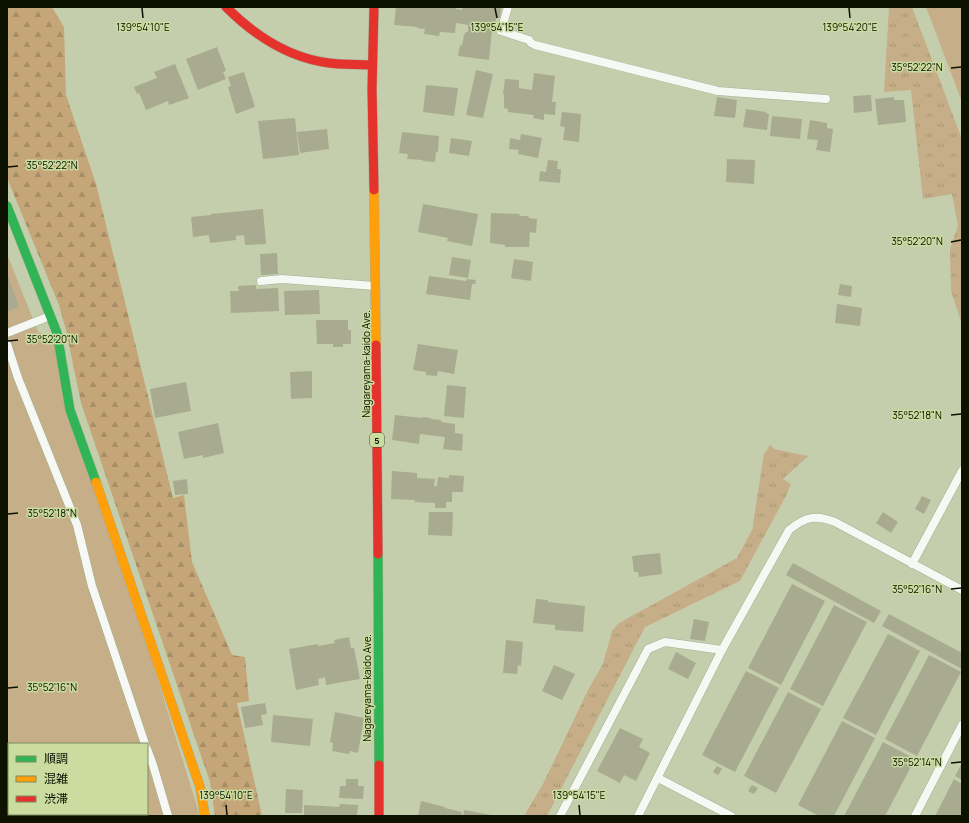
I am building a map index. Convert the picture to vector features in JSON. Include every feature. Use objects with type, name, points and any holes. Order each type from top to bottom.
[{"type":"main road","points":[[226,7],[240,22],[265,40],[296,55],[321,62],[372,65]]},
{"type":"main road","name":"Nagareyama-kaido Ave.","points":[[374,7],[372,65],[376,286],[379,816]]},
{"type":"main road","points":[[7,206],[58,336],[70,410],[89,461],[200,787],[205,816]]},
{"type":"lane","points":[[508,7],[501,31],[529,40],[535,45],[718,91],[826,99]]},
{"type":"lane","points":[[261,281],[282,279],[376,286]]},
{"type":"lane","points":[[7,333],[51,316]]},
{"type":"lane","points":[[7,344],[18,378],[77,525],[92,586],[145,743]]},
{"type":"lane","points":[[912,564],[962,471]]},
{"type":"lane","points":[[638,816],[722,650],[789,530],[800,521],[814,517],[826,518],[962,590]]},
{"type":"lane","points":[[560,816],[648,649],[665,642],[722,650]]},
{"type":"lane","points":[[915,816],[962,725]]},
{"type":"lane","points":[[148,753],[168,816]]},
{"type":"lane","points":[[658,778],[731,816]]},
{"type":"green space","points":[[7,7],[52,7],[64,27],[66,95],[96,184],[173,498],[184,495],[192,562],[232,655],[245,657],[249,701],[237,703],[262,816],[215,816],[210,782],[81,403],[66,330],[59,305],[7,178]]},
{"type":"green space","points":[[889,7],[912,7],[962,139],[962,324],[951,291],[950,249],[958,226],[952,194],[923,199],[911,90],[884,92]]},
{"type":"green space","points":[[926,7],[962,7],[962,102]]},
{"type":"green space","points":[[7,254],[38,332],[52,338],[200,816],[7,816]]},
{"type":"green space","points":[[770,445],[774,449],[808,456],[783,479],[791,484],[787,494],[740,581],[645,627],[547,816],[524,816],[543,784],[589,688],[603,664],[612,631],[619,623],[737,558],[753,528],[764,454]]},
{"type":"building","points":[[396,7],[457,7],[456,9],[462,10],[463,7],[501,7],[500,18],[496,18],[495,31],[492,30],[489,60],[458,56],[464,35],[468,32],[468,25],[456,23],[455,33],[440,32],[439,36],[424,34],[425,29],[394,25]]},
{"type":"building","points":[[217,47],[226,71],[223,72],[226,79],[198,90],[186,59]]},
{"type":"building","points":[[175,64],[189,98],[169,105],[168,101],[146,110],[139,93],[137,94],[134,87],[157,78],[154,72]]},
{"type":"building","points":[[476,70],[493,74],[483,118],[466,115]]},
{"type":"building","points":[[244,72],[255,107],[236,114],[228,87],[231,86],[228,77]]},
{"type":"building","points":[[534,73],[555,76],[552,102],[556,102],[555,115],[544,114],[544,120],[533,118],[534,115],[508,112],[508,109],[504,108],[503,94],[505,79],[519,80],[519,88],[532,90]]},
{"type":"building","points":[[426,85],[458,88],[454,116],[423,112]]},
{"type":"building","points":[[871,95],[872,111],[854,113],[853,96]]},
{"type":"building","points":[[717,97],[737,100],[735,118],[714,116]]},
{"type":"building","points":[[894,97],[894,100],[904,100],[906,122],[878,125],[875,99]]},
{"type":"building","points":[[746,109],[766,112],[769,114],[767,130],[743,127]]},
{"type":"building","points":[[562,112],[581,114],[579,142],[563,140],[565,127],[560,126]]},
{"type":"building","points":[[772,116],[802,119],[800,139],[770,136]]},
{"type":"building","points":[[295,118],[299,155],[263,159],[258,121]]},
{"type":"building","points":[[810,120],[827,123],[827,128],[833,129],[830,152],[816,150],[818,140],[807,139]]},
{"type":"building","points":[[327,129],[329,149],[300,153],[297,132]]},
{"type":"building","points":[[402,132],[439,136],[438,152],[436,152],[435,162],[407,159],[408,154],[399,153]]},
{"type":"building","points":[[521,134],[542,138],[538,158],[518,154],[519,150],[509,149],[510,138],[520,140]]},
{"type":"building","points":[[451,138],[472,141],[469,156],[449,153]]},
{"type":"building","points":[[727,159],[755,160],[754,184],[726,182]]},
{"type":"building","points":[[548,160],[558,161],[557,169],[561,169],[560,183],[539,181],[540,171],[546,172]]},
{"type":"building","points":[[423,204],[478,214],[472,246],[447,241],[448,238],[418,232]]},
{"type":"building","points":[[263,209],[266,244],[245,245],[244,235],[236,236],[236,240],[210,243],[209,235],[193,237],[191,217]]},
{"type":"building","points":[[491,213],[520,214],[519,216],[529,216],[528,218],[537,219],[536,233],[530,232],[529,247],[505,247],[505,245],[490,243]]},
{"type":"building","points":[[277,253],[278,274],[261,275],[260,254]]},
{"type":"building","points":[[452,257],[471,260],[468,278],[449,275]]},
{"type":"building","points":[[514,259],[533,262],[531,281],[511,278]]},
{"type":"building","points":[[7,273],[19,307],[7,312]]},
{"type":"building","points":[[429,276],[466,281],[467,279],[476,280],[475,284],[472,284],[470,300],[426,294]]},
{"type":"building","points":[[840,284],[852,286],[851,297],[838,295]]},
{"type":"building","points":[[256,285],[256,289],[278,288],[279,311],[231,313],[230,291],[239,291],[238,286]]},
{"type":"building","points":[[319,290],[320,314],[285,315],[284,291]]},
{"type":"building","points":[[837,304],[862,308],[860,326],[835,323]]},
{"type":"building","points":[[316,320],[348,320],[348,330],[351,330],[351,344],[343,344],[343,347],[333,347],[333,344],[317,344]]},
{"type":"building","points":[[418,344],[458,350],[454,374],[438,371],[437,376],[426,375],[426,372],[413,370]]},
{"type":"building","points":[[312,371],[312,398],[291,399],[290,372]]},
{"type":"building","points":[[186,382],[191,411],[155,418],[150,389]]},
{"type":"building","points":[[447,385],[466,387],[464,418],[444,416]]},
{"type":"building","points":[[395,415],[431,418],[441,420],[441,422],[455,424],[455,433],[463,434],[462,451],[443,449],[445,437],[420,434],[419,444],[392,440]]},
{"type":"building","points":[[218,423],[224,453],[203,458],[203,455],[184,459],[178,432]]},
{"type":"building","points":[[392,471],[417,473],[417,478],[435,479],[434,486],[437,486],[438,477],[449,478],[449,475],[464,476],[463,492],[452,492],[452,502],[446,502],[446,508],[435,508],[435,503],[391,499]]},
{"type":"building","points":[[187,479],[188,494],[175,495],[173,481]]},
{"type":"building","points":[[922,496],[931,500],[924,514],[915,509]]},
{"type":"building","points":[[429,512],[453,512],[452,536],[428,535]]},
{"type":"building","points":[[883,512],[898,522],[891,533],[876,523]]},
{"type":"building","points":[[660,553],[662,574],[639,577],[638,572],[634,572],[632,556]]},
{"type":"building","points":[[793,563],[881,611],[874,623],[786,575]]},
{"type":"building","points":[[792,584],[825,601],[781,685],[748,668]]},
{"type":"building","points":[[536,599],[548,600],[548,602],[585,606],[583,632],[555,630],[555,625],[533,623]]},
{"type":"building","points":[[834,605],[867,622],[823,706],[790,689]]},
{"type":"building","points":[[889,614],[962,653],[962,669],[882,626]]},
{"type":"building","points":[[694,619],[709,622],[705,641],[690,639]]},
{"type":"building","points":[[888,634],[920,651],[876,735],[843,718]]},
{"type":"building","points":[[349,637],[351,648],[354,648],[360,679],[326,685],[325,677],[318,679],[319,685],[296,690],[289,649],[318,644],[318,646],[335,643],[334,640]]},
{"type":"building","points":[[506,640],[523,642],[521,666],[518,665],[517,674],[503,673]]},
{"type":"building","points":[[676,652],[696,663],[688,679],[668,669]]},
{"type":"building","points":[[929,655],[961,672],[917,756],[885,739]]},
{"type":"building","points":[[554,665],[575,674],[562,700],[542,691]]},
{"type":"building","points":[[746,671],[779,688],[735,772],[702,755]]},
{"type":"building","points":[[788,692],[821,709],[776,793],[744,776]]},
{"type":"building","points":[[265,703],[267,714],[261,715],[263,725],[245,728],[241,707]]},
{"type":"building","points":[[335,712],[364,718],[358,753],[350,751],[349,754],[332,751],[333,743],[330,742]]},
{"type":"building","points":[[273,715],[313,719],[310,746],[271,742]]},
{"type":"building","points":[[842,721],[875,738],[834,816],[819,816],[798,805]]},
{"type":"building","points":[[620,728],[643,739],[639,747],[650,753],[636,781],[624,775],[620,783],[597,771]]},
{"type":"building","points":[[883,742],[915,759],[885,816],[844,816]]},
{"type":"building","points":[[962,763],[962,780],[955,776]]},
{"type":"building","points":[[717,766],[722,769],[718,775],[713,772]]},
{"type":"building","points":[[346,779],[358,779],[358,786],[364,786],[363,799],[339,798],[340,786],[346,786]]},
{"type":"building","points":[[954,779],[962,784],[962,816],[935,816]]},
{"type":"building","points":[[752,785],[758,788],[754,794],[748,791]]},
{"type":"building","points":[[286,789],[303,790],[302,813],[285,813]]},
{"type":"building","points":[[421,801],[462,812],[461,816],[418,816]]},
{"type":"building","points":[[340,804],[358,805],[357,816],[304,816],[304,805],[339,807]]},
{"type":"building","points":[[464,810],[492,815],[492,816],[463,816]]},
{"type":"traffic: fast","points":[[7,206],[57,333],[70,410],[96,482]]},
{"type":"traffic: fast","points":[[378,554],[379,765]]},
{"type":"traffic: slow","points":[[374,190],[376,345]]},
{"type":"traffic: slow","points":[[96,482],[200,787],[205,816]]},
{"type":"traffic: jam","points":[[226,7],[260,36],[273,44],[300,56],[329,63],[372,65]]},
{"type":"traffic: jam","points":[[374,7],[372,89],[374,190]]},
{"type":"traffic: jam","points":[[376,345],[378,554]]},
{"type":"traffic: jam","points":[[379,765],[379,816]]}]
